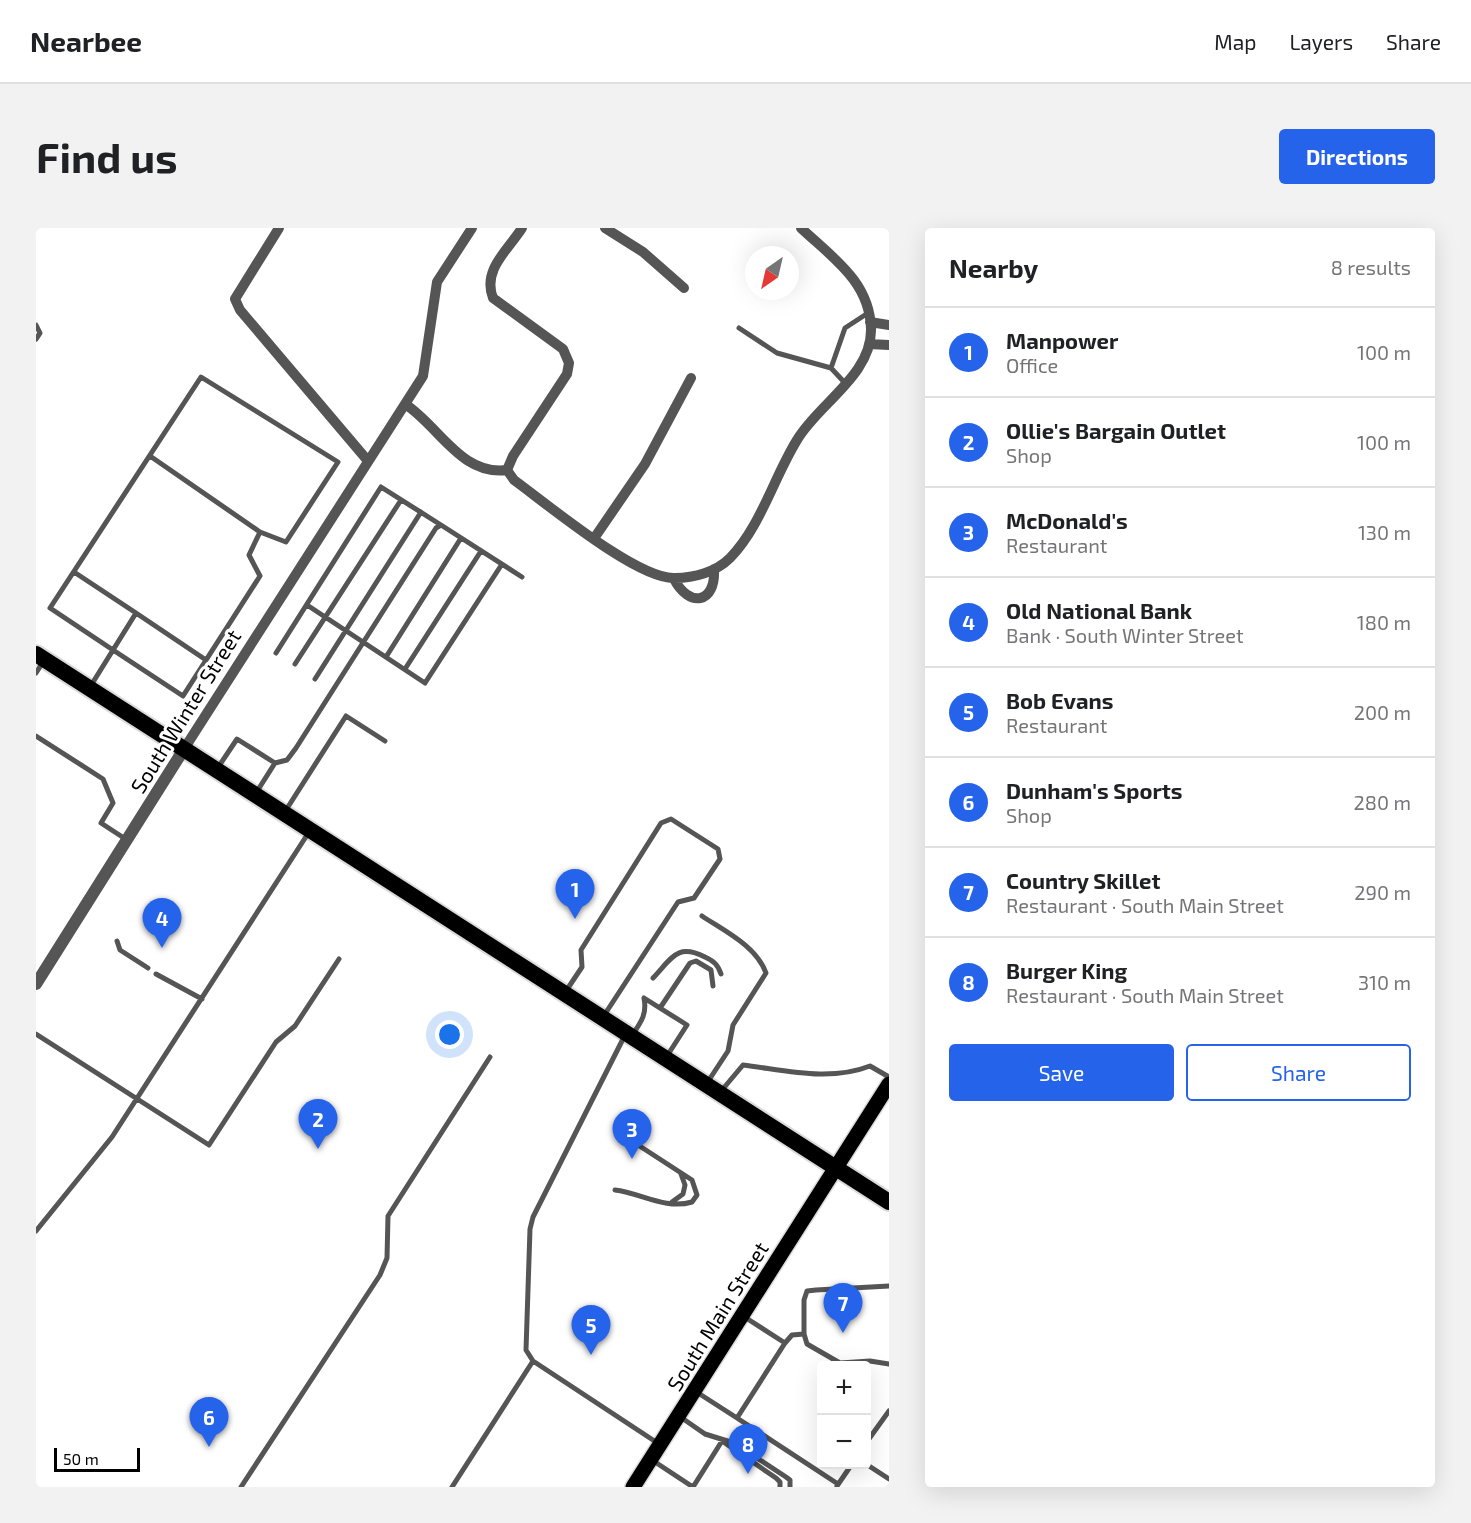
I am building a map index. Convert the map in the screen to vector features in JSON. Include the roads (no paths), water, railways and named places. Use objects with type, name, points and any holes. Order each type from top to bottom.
[{"type":"highway","points":[[39,662],[89,688],[889,1202]]},
{"type":"main road","name":"South Main Street","points":[[633,1487],[889,1084]]},
{"type":"street","points":[[279,228],[235,299],[240,310],[368,461]]},
{"type":"street","name":"South Winter Street","points":[[36,984],[423,376],[437,282],[472,228]]},
{"type":"street","points":[[507,470],[513,456],[567,374],[569,363],[563,349],[493,298],[489,288],[491,271],[522,228]]},
{"type":"street","points":[[605,228],[643,252],[684,288]]},
{"type":"street","points":[[507,470],[514,480],[639,569],[674,579],[714,569],[728,561],[745,542],[798,438],[859,366],[869,344],[870,317],[863,292],[854,276],[801,228]]},
{"type":"street","points":[[870,317],[889,325]]},
{"type":"street","points":[[869,344],[889,345]]},
{"type":"street","points":[[595,537],[645,464],[691,378]]},
{"type":"street","points":[[405,404],[425,418],[466,461],[487,470],[507,470]]},
{"type":"street","points":[[674,579],[681,591],[689,598],[699,598],[708,595],[712,589],[715,580],[714,569]]},
{"type":"lane","points":[[831,368],[845,328],[870,317]]},
{"type":"lane","points":[[36,325],[40,333],[36,339]]},
{"type":"lane","points":[[739,328],[777,353],[831,368],[844,383]]},
{"type":"lane","points":[[150,456],[260,532],[286,542],[338,462],[201,377],[50,608],[183,696],[260,576],[249,555],[260,532]]},
{"type":"lane","points":[[276,653],[381,487],[522,577]]},
{"type":"lane","points":[[295,664],[401,500]]},
{"type":"lane","points":[[315,680],[344,630],[421,512]]},
{"type":"lane","points":[[255,795],[275,763],[286,760],[296,748],[365,643],[432,534],[441,525]]},
{"type":"lane","points":[[386,657],[461,538]]},
{"type":"lane","points":[[405,669],[481,551]]},
{"type":"lane","points":[[307,605],[425,682],[502,564]]},
{"type":"lane","points":[[74,572],[206,660]]},
{"type":"lane","points":[[89,688],[135,613]]},
{"type":"lane","points":[[284,814],[346,716],[385,741]]},
{"type":"lane","points":[[36,736],[103,779],[113,803],[101,823],[127,840]]},
{"type":"lane","points":[[216,770],[237,739],[275,763]]},
{"type":"lane","points":[[565,994],[582,967],[581,950],[661,824],[671,819],[718,849],[720,859],[694,898],[678,902],[602,1018]]},
{"type":"lane","points":[[36,1231],[97,1157],[310,831]]},
{"type":"lane","points":[[702,916],[754,953],[762,962],[766,974],[733,1025],[728,1051],[713,1089]]},
{"type":"lane","points":[[117,941],[120,950],[148,969]]},
{"type":"lane","points":[[653,978],[678,952],[691,950],[713,961],[719,966],[721,974]]},
{"type":"lane","points":[[36,1034],[209,1144],[276,1042],[295,1026],[339,959]]},
{"type":"lane","points":[[660,1008],[690,963],[696,961],[711,970],[713,986]]},
{"type":"lane","points":[[156,974],[202,999]]},
{"type":"lane","points":[[660,1445],[533,1361],[526,1350],[530,1228],[546,1191],[628,1035],[644,1017],[646,1009],[644,998],[687,1025],[665,1059]]},
{"type":"lane","points":[[241,1487],[380,1275],[387,1258],[388,1216],[490,1057]]},
{"type":"lane","points":[[713,1089],[743,1065],[829,1076],[852,1073],[870,1066],[889,1077]]},
{"type":"lane","points":[[615,1190],[634,1192],[648,1201],[671,1203],[690,1203],[697,1195],[695,1183],[635,1143],[625,1128]]},
{"type":"lane","points":[[671,1203],[682,1197],[685,1189],[684,1178],[677,1170]]},
{"type":"lane","points":[[889,1286],[807,1292],[804,1300],[804,1334],[807,1344],[840,1363],[870,1361],[889,1364]]},
{"type":"lane","points":[[742,1316],[785,1343]]},
{"type":"lane","points":[[737,1418],[785,1343],[792,1335],[804,1334]]},
{"type":"lane","points":[[452,1487],[533,1361]]},
{"type":"lane","points":[[695,1391],[837,1486],[849,1469]]},
{"type":"lane","points":[[871,1437],[889,1411]]},
{"type":"lane","points":[[679,1415],[776,1478],[780,1482],[780,1487]]},
{"type":"lane","points":[[651,1459],[693,1487],[722,1441]]},
{"type":"lane","points":[[722,1441],[734,1443],[786,1477],[790,1480],[790,1487]]},
{"type":"lane","points":[[871,1467],[889,1479]]},
{"type":"place","name":"Manpower","points":[[575,919]]},
{"type":"place","name":"Old National Bank","points":[[162,948]]},
{"type":"place","name":"Ollie's Bargain Outlet","points":[[318,1149]]},
{"type":"place","name":"McDonald's","points":[[632,1159]]},
{"type":"place","name":"Country Skillet","points":[[843,1333]]},
{"type":"place","name":"Bob Evans","points":[[591,1355]]},
{"type":"place","name":"Dunham's Sports","points":[[209,1447]]},
{"type":"place","name":"Burger King","points":[[748,1474]]}]
